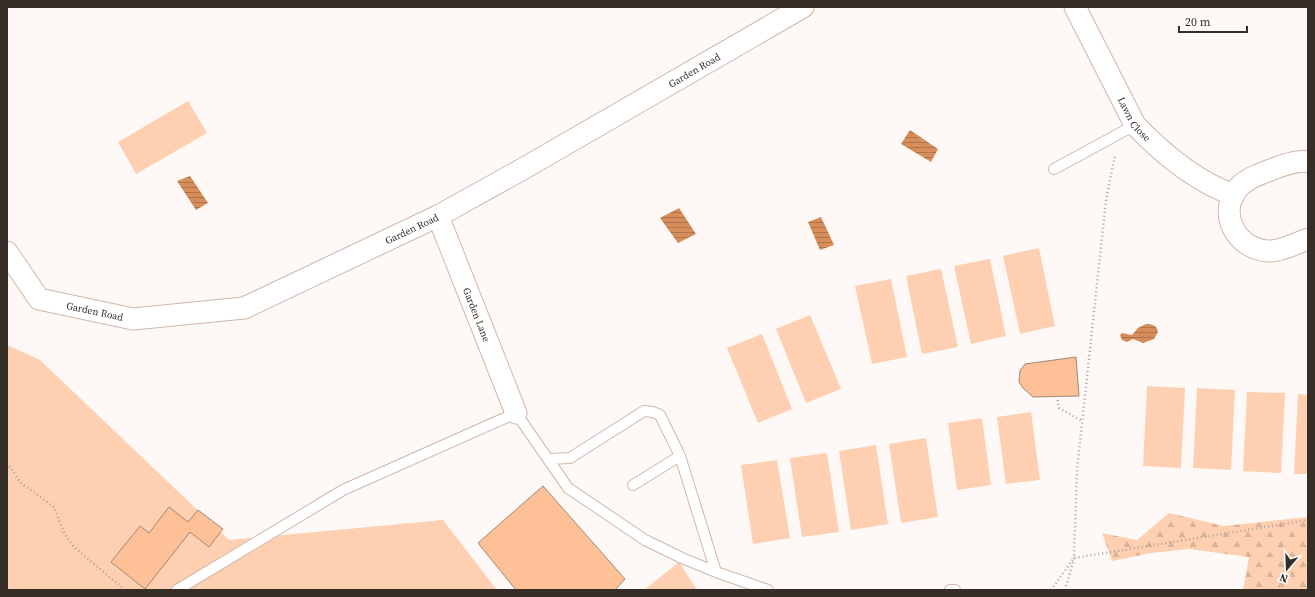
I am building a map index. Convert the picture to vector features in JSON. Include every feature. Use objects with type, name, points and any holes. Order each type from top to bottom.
[{"type":"street","name":"Garden Road","points":[[7,252],[39,299],[134,319],[244,308],[438,216],[535,162],[803,7]]},
{"type":"street","name":"Lawn Close","points":[[1076,7],[1127,129],[1149,140],[1190,173],[1216,189],[1234,196]]},
{"type":"street","points":[[1308,162],[1303,161],[1290,163],[1246,180],[1237,189],[1231,200],[1229,213],[1232,225],[1238,237],[1247,245],[1259,250],[1272,251],[1308,239]]},
{"type":"street","name":"Garden Lane","points":[[438,216],[516,413]]},
{"type":"lane","points":[[1054,169],[1127,129]]},
{"type":"lane","points":[[548,459],[570,458],[644,411],[660,415],[680,456],[716,572]]},
{"type":"lane","points":[[177,590],[343,490],[516,413],[568,488],[646,540],[716,572],[768,590]]},
{"type":"lane","points":[[633,485],[680,456]]},
{"type":"lane","points":[[950,590],[955,590]]},
{"type":"path","points":[[1065,590],[1074,558],[1077,470],[1106,200],[1127,129]]},
{"type":"path","points":[[1057,396],[1059,408],[1082,421]]},
{"type":"path","points":[[7,463],[21,483],[54,507],[64,533],[74,547],[125,590]]},
{"type":"path","points":[[1051,590],[1074,558],[1308,520]]},
{"type":"green space","points":[[188,101],[207,133],[136,174],[118,142]]},
{"type":"green space","points":[[1039,248],[1055,326],[1020,334],[1003,256]]},
{"type":"green space","points":[[990,259],[1006,336],[971,344],[954,266]]},
{"type":"green space","points":[[941,269],[958,347],[922,354],[906,276]]},
{"type":"green space","points":[[891,279],[907,357],[872,364],[855,286]]},
{"type":"green space","points":[[810,315],[841,389],[806,403],[776,329]]},
{"type":"green space","points":[[762,334],[792,409],[758,423],[727,348]]},
{"type":"green space","points":[[7,345],[40,360],[229,540],[443,520],[497,590],[7,590]]},
{"type":"green space","points":[[1147,386],[1185,388],[1181,468],[1143,466]]},
{"type":"green space","points":[[1197,388],[1235,390],[1231,470],[1193,468]]},
{"type":"green space","points":[[1247,392],[1285,393],[1281,473],[1243,471]]},
{"type":"green space","points":[[1298,394],[1308,395],[1308,474],[1294,474]]},
{"type":"green space","points":[[1031,412],[1040,480],[1006,484],[997,417]]},
{"type":"green space","points":[[982,418],[991,485],[957,490],[948,423]]},
{"type":"green space","points":[[926,438],[938,517],[901,523],[889,444]]},
{"type":"green space","points":[[876,445],[888,524],[851,530],[839,451]]},
{"type":"green space","points":[[827,453],[839,532],[802,537],[790,458]]},
{"type":"green space","points":[[777,460],[790,538],[753,544],[741,465]]},
{"type":"green space","points":[[1169,513],[1224,526],[1308,517],[1308,590],[1243,590],[1249,557],[1189,549],[1151,553],[1112,561],[1102,533],[1137,540]]},
{"type":"green space","points":[[679,562],[697,590],[644,590]]},
{"type":"shaded area","points":[[910,130],[938,149],[931,162],[901,144]]},
{"type":"shaded area","points":[[190,176],[208,203],[196,210],[177,181]]},
{"type":"shaded area","points":[[679,208],[696,234],[678,243],[660,218]]},
{"type":"shaded area","points":[[821,217],[834,245],[820,250],[808,222]]},
{"type":"shaded area","points":[[1146,324],[1157,328],[1158,332],[1154,339],[1143,343],[1133,339],[1127,342],[1122,340],[1120,335],[1122,333],[1132,335],[1138,328]]},
{"type":"building","points":[[1076,357],[1079,396],[1033,397],[1019,382],[1020,371],[1025,364]]},
{"type":"building","points":[[543,486],[625,579],[615,590],[516,590],[478,543]]},
{"type":"building","points":[[169,507],[188,522],[198,510],[223,529],[209,547],[190,532],[145,589],[111,562],[140,526],[149,533]]}]
